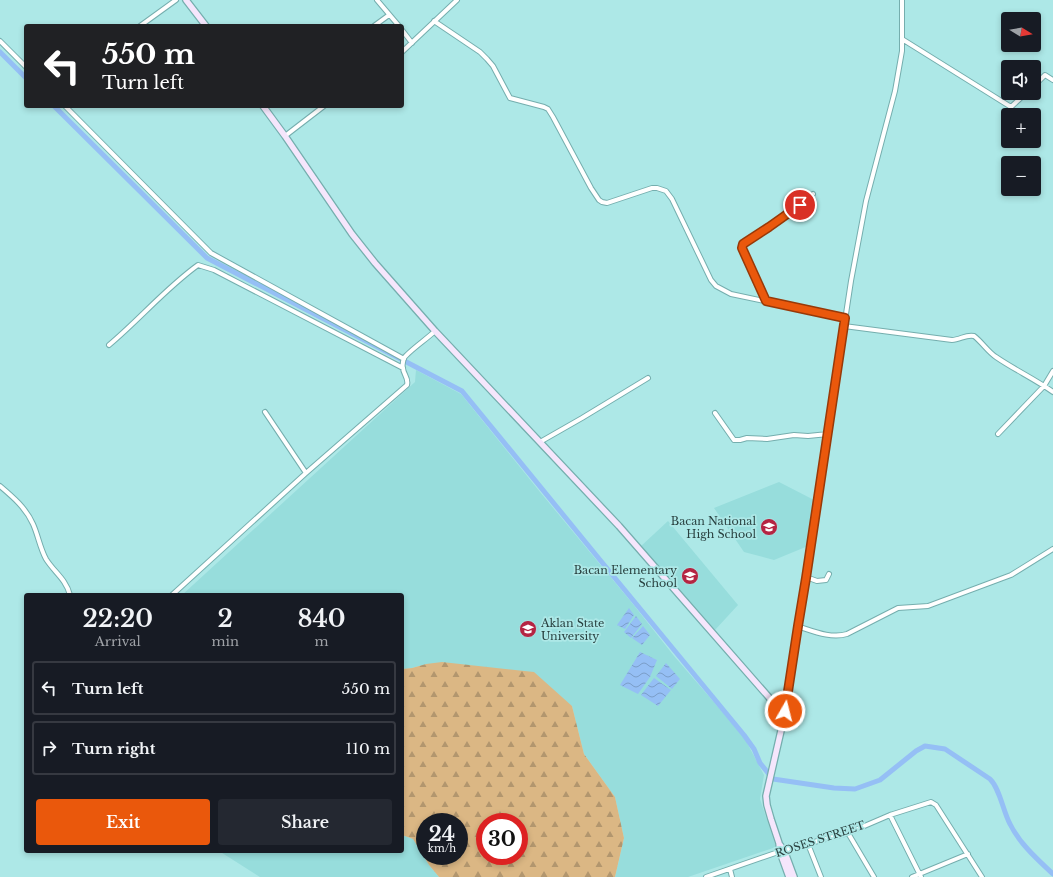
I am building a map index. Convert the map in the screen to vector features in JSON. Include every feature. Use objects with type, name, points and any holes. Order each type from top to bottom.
[{"type":"main road","points":[[186,0],[204,24]]},
{"type":"main road","points":[[264,108],[352,234],[375,263],[435,331],[619,526],[773,702],[783,722],[769,780],[766,796],[767,806],[782,851],[794,877]]},
{"type":"main road","points":[[773,702],[786,700]]},
{"type":"main road","points":[[782,851],[789,877]]},
{"type":"street","points":[[143,24],[176,0]]},
{"type":"street","points":[[377,0],[397,24]]},
{"type":"street","points":[[404,50],[457,0]]},
{"type":"street","points":[[783,722],[851,281],[866,201],[895,91],[902,51],[902,0]]},
{"type":"street","points":[[377,24],[389,15]]},
{"type":"street","points":[[434,21],[480,52],[487,59],[493,66],[510,98],[548,108],[599,200],[606,203],[652,188],[658,188],[666,191],[672,199],[710,280],[716,286],[731,294],[845,318]]},
{"type":"street","points":[[404,33],[412,43]]},
{"type":"street","points":[[902,39],[1011,107],[1018,100]]},
{"type":"street","points":[[0,41],[24,65]]},
{"type":"street","points":[[1041,79],[1047,75],[1053,80]]},
{"type":"street","points":[[67,108],[211,253],[403,360]]},
{"type":"street","points":[[285,136],[318,108]]},
{"type":"street","points":[[766,301],[742,248],[743,244],[776,222],[813,194]]},
{"type":"street","points":[[109,345],[183,276],[198,265],[214,270],[403,368]]},
{"type":"street","points":[[844,326],[952,340],[970,335],[974,336],[997,358],[1053,392]]},
{"type":"street","points":[[174,593],[306,473],[407,386],[408,382],[403,372],[403,360],[435,331]]},
{"type":"street","points":[[998,434],[1044,386],[1053,372]]},
{"type":"street","points":[[540,442],[648,378]]},
{"type":"street","points":[[265,412],[306,473]]},
{"type":"street","points":[[715,413],[734,440],[828,434]]},
{"type":"street","points":[[0,486],[17,501],[32,522],[46,559],[63,579],[69,593]]},
{"type":"street","points":[[798,626],[828,635],[843,635],[898,608],[928,606],[1011,575],[1053,549]]},
{"type":"street","points":[[806,578],[826,580],[829,574]]},
{"type":"street","name":"ROSES STREET","points":[[706,877],[782,851],[848,832],[928,802],[936,805],[968,854]]},
{"type":"street","points":[[890,815],[920,875]]},
{"type":"street","points":[[848,832],[874,877]]},
{"type":"street","points":[[808,844],[821,877]]},
{"type":"street","points":[[912,877],[968,854],[982,877]]},
{"type":"street","points":[[730,869],[732,877]]},
{"type":"shaded area","name":"Aklan State University","points":[[416,370],[461,394],[674,656],[744,737],[764,775],[760,799],[776,847],[688,877],[615,877],[624,838],[615,797],[584,754],[572,706],[426,664],[404,669],[404,593],[184,593],[415,382]]},
{"type":"shaded area","name":"Bacan National High School","points":[[779,482],[814,500],[808,546],[774,560],[744,552],[714,508]]},
{"type":"shaded area","name":"Bacan Elementary School","points":[[668,521],[738,605],[715,630],[640,547]]},
{"type":"shaded area","points":[[404,836],[413,839],[416,844],[416,865],[429,865],[439,877],[260,877],[222,853],[404,853]]},
{"type":"green space","points":[[442,662],[534,672],[572,706],[584,754],[615,797],[624,838],[615,877],[439,877],[429,865],[468,865],[468,813],[416,813],[416,844],[413,839],[404,836],[404,669]]},
{"type":"water","points":[[629,608],[634,615],[625,629],[617,625]]},
{"type":"water","points":[[636,616],[642,624],[631,638],[624,632]]},
{"type":"water","points":[[643,626],[650,635],[642,645],[632,638]]},
{"type":"water","points":[[640,652],[657,660],[650,677],[638,694],[620,685]]},
{"type":"water","points":[[666,663],[680,679],[672,689],[656,676]]},
{"type":"water","points":[[654,678],[671,690],[658,706],[641,695]]},
{"type":"waterway","points":[[0,52],[24,76]]},
{"type":"waterway","points":[[56,108],[207,258],[462,391],[744,735],[754,749],[760,763],[773,779],[834,788],[855,789],[880,780],[916,751],[925,746],[945,749],[990,779],[999,794],[1014,831],[1029,851],[1053,874]]},
{"type":"place","name":"Bacan National High School","points":[[769,527]]},
{"type":"place","name":"Bacan Elementary School","points":[[690,576]]},
{"type":"place","name":"Aklan State University","points":[[528,629]]},
{"type":"route","points":[[785,711],[845,318],[766,301],[742,248],[743,244],[800,205]]}]
